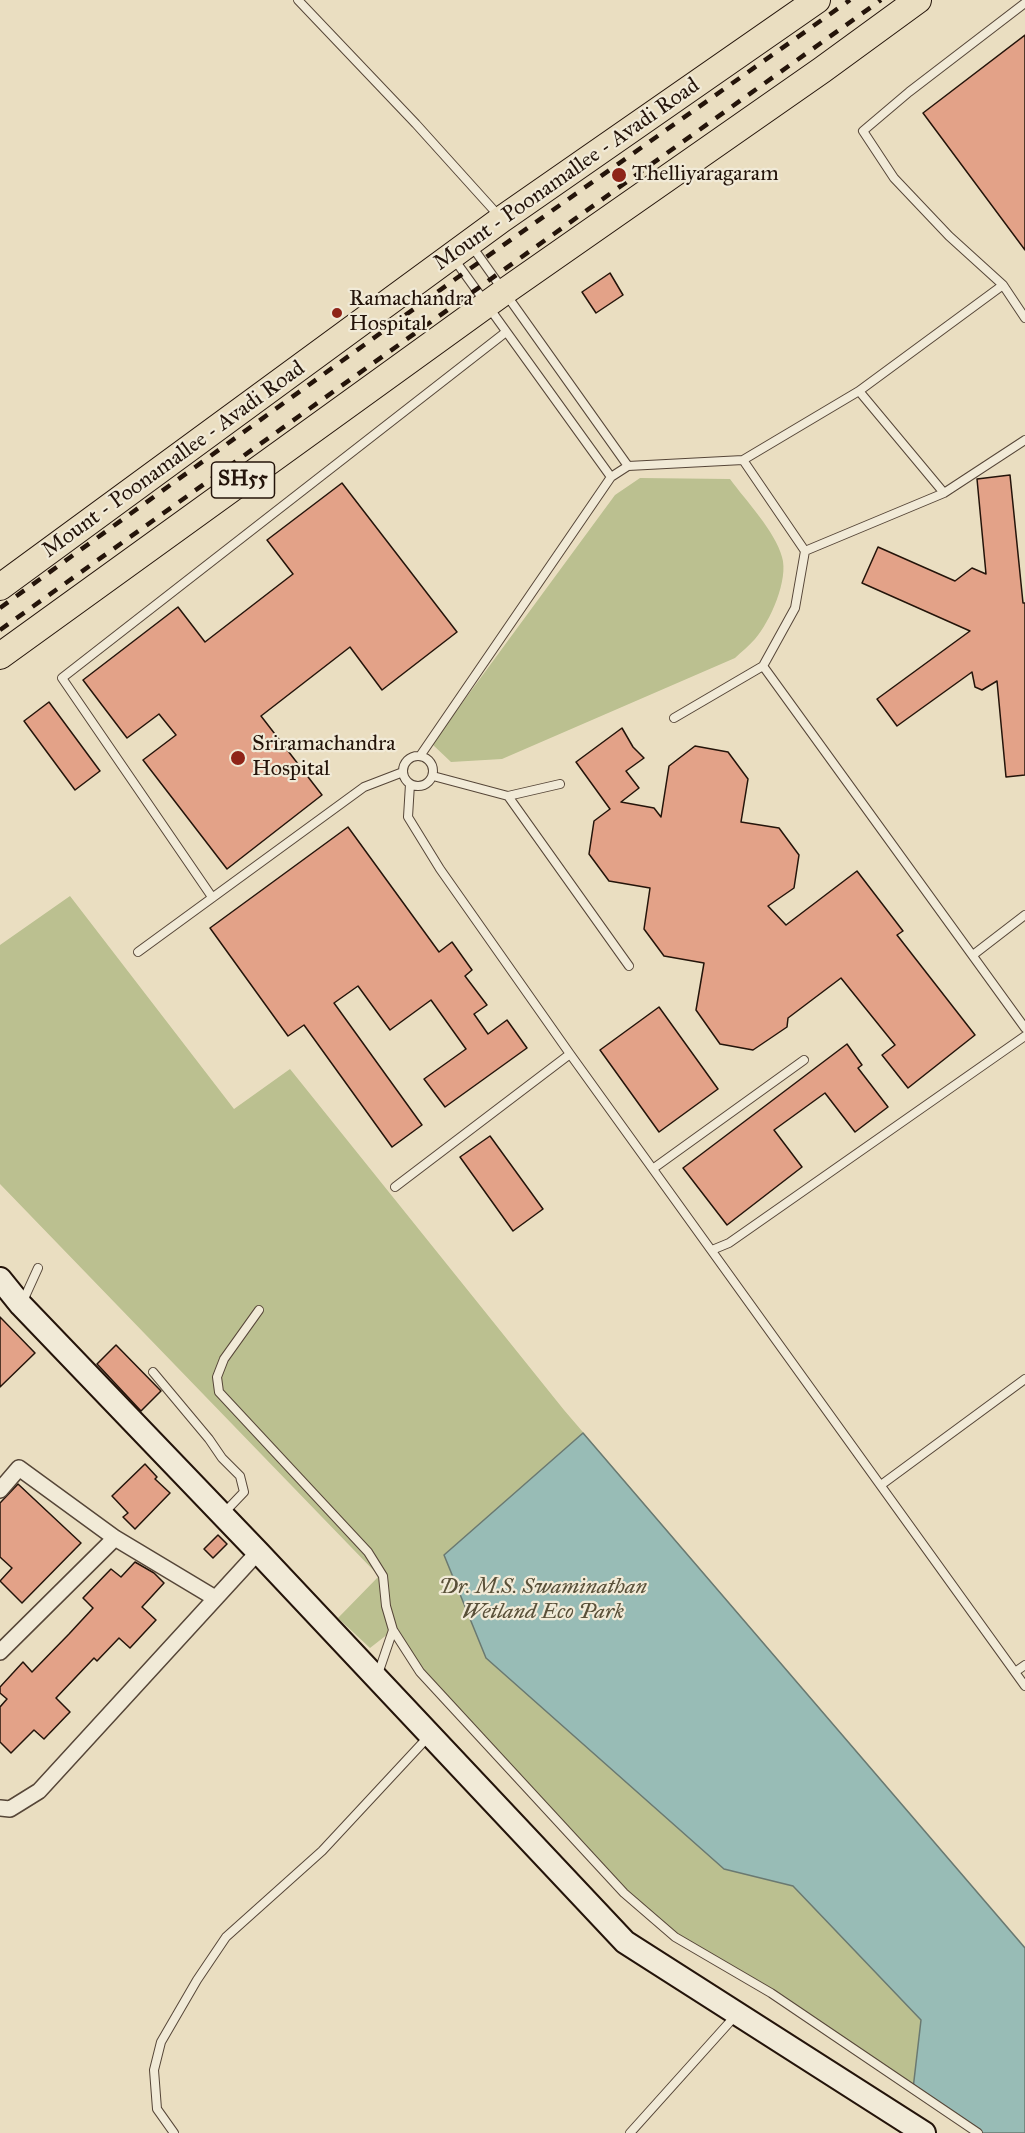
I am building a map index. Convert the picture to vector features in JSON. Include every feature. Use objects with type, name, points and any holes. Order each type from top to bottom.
[{"type":"main road","name":"Mount - Poonamallee - Avadi Road","points":[[0,587],[502,219],[817,0]]},
{"type":"main road","name":"SH55","points":[[0,656],[495,298],[822,70],[918,0]]},
{"type":"street","points":[[1,1282],[625,1942],[924,2133]]},
{"type":"street","points":[[0,1490],[19,1468],[115,1538],[215,1598]]},
{"type":"street","points":[[0,1652],[115,1538]]},
{"type":"street","points":[[0,1808],[10,1809],[39,1791],[258,1552]]},
{"type":"lane","points":[[298,0],[416,124],[502,219]]},
{"type":"lane","points":[[1025,3],[909,92],[863,131],[894,178],[949,236],[1003,285],[1025,318]]},
{"type":"lane","points":[[461,250],[495,298],[628,466]]},
{"type":"lane","points":[[461,250],[495,298],[507,332],[610,477]]},
{"type":"lane","points":[[420,756],[610,477],[628,466],[743,460],[859,391],[1003,285]]},
{"type":"lane","points":[[212,897],[62,678],[507,332]]},
{"type":"lane","points":[[859,391],[944,493]]},
{"type":"lane","points":[[805,551],[944,493],[1025,440]]},
{"type":"lane","points":[[674,718],[763,666],[795,608],[805,551],[743,460]]},
{"type":"lane","points":[[763,666],[1025,1028]]},
{"type":"lane","points":[[420,756],[431,763],[433,776],[423,786],[416,786],[405,779],[403,772],[407,760],[420,756]]},
{"type":"lane","points":[[138,952],[364,787],[403,772]]},
{"type":"lane","points":[[433,776],[508,796],[560,784]]},
{"type":"lane","points":[[410,784],[408,817],[440,868],[570,1054],[1025,1686]]},
{"type":"lane","points":[[508,796],[629,966]]},
{"type":"lane","points":[[973,956],[1025,915]]},
{"type":"lane","points":[[712,1250],[729,1243],[1025,1036]]},
{"type":"lane","points":[[395,1187],[570,1054]]},
{"type":"lane","points":[[654,1168],[804,1060]]},
{"type":"lane","points":[[21,1305],[38,1268]]},
{"type":"lane","points":[[259,1310],[224,1359],[217,1377],[219,1392],[368,1552],[383,1576],[386,1606],[393,1630],[420,1672],[624,1893],[675,1937],[771,1993],[978,2133]]},
{"type":"lane","points":[[153,1372],[222,1458],[240,1476],[244,1492],[222,1515]]},
{"type":"lane","points":[[881,1485],[1025,1379]]},
{"type":"lane","points":[[376,1678],[393,1630]]},
{"type":"lane","points":[[1015,1672],[1025,1665]]},
{"type":"lane","points":[[174,2133],[157,2109],[154,2070],[161,2042],[197,1980],[226,1937],[322,1851],[430,1735]]},
{"type":"lane","points":[[630,2133],[736,2013]]},
{"type":"green space","points":[[640,478],[730,479],[767,527],[782,557],[783,577],[777,600],[767,622],[753,642],[735,658],[502,759],[451,762],[432,744],[615,495]]},
{"type":"green space","name":"Dr. M.S. Swaminathan Wetland Eco Park","points":[[70,896],[234,1109],[290,1069],[564,1410],[1025,1948],[1025,2133],[978,2133],[837,2038],[675,1937],[624,1893],[420,1673],[393,1630],[370,1648],[338,1618],[379,1576],[0,1184],[0,945]]},
{"type":"water","points":[[583,1433],[1025,1948],[1025,2133],[978,2133],[913,2089],[921,2020],[793,1886],[724,1869],[486,1658],[444,1555]]},
{"type":"building","points":[[1025,35],[1025,250],[923,113]]},
{"type":"building","points":[[610,273],[623,295],[596,313],[582,292]]},
{"type":"building","points":[[1010,475],[1023,603],[1025,603],[1025,775],[1006,777],[997,681],[982,690],[975,687],[972,672],[897,726],[877,699],[970,631],[862,583],[878,547],[955,581],[972,568],[986,574],[977,479]]},
{"type":"building","points":[[342,483],[457,632],[382,690],[350,647],[261,716],[322,795],[227,869],[143,760],[176,735],[159,714],[127,738],[83,680],[178,607],[205,642],[293,574],[267,540]]},
{"type":"building","points":[[49,702],[100,771],[75,790],[24,721]]},
{"type":"building","points":[[622,728],[633,747],[644,758],[626,771],[639,788],[621,802],[654,808],[661,817],[669,766],[695,746],[728,752],[748,779],[741,822],[779,828],[799,855],[794,888],[768,906],[786,925],[857,871],[903,931],[897,935],[975,1035],[908,1088],[882,1055],[895,1045],[841,978],[788,1018],[787,1027],[753,1050],[720,1044],[696,1010],[704,963],[664,956],[644,929],[650,888],[609,881],[589,854],[594,821],[610,809],[576,762]]},
{"type":"building","points":[[348,827],[439,952],[452,942],[472,970],[465,976],[487,1005],[474,1014],[488,1034],[507,1020],[527,1048],[445,1107],[424,1079],[466,1049],[431,1000],[390,1030],[358,986],[334,1003],[422,1125],[392,1147],[304,1025],[288,1036],[210,928]]},
{"type":"building","points":[[659,1007],[718,1089],[659,1132],[600,1050]]},
{"type":"building","points":[[847,1044],[862,1065],[858,1068],[888,1107],[855,1132],[825,1093],[774,1130],[802,1167],[727,1225],[683,1168]]},
{"type":"building","points":[[490,1136],[543,1209],[513,1231],[460,1157]]},
{"type":"building","points":[[0,1317],[35,1353],[0,1387]]},
{"type":"building","points":[[116,1345],[161,1391],[141,1411],[97,1364]]},
{"type":"building","points":[[145,1464],[157,1477],[155,1479],[170,1493],[135,1529],[123,1517],[128,1513],[112,1496]]},
{"type":"building","points":[[18,1484],[81,1543],[22,1603],[0,1581],[12,1568],[0,1557],[0,1503]]},
{"type":"building","points":[[218,1535],[227,1544],[213,1558],[204,1549]]},
{"type":"building","points":[[135,1562],[154,1573],[164,1583],[142,1607],[156,1620],[130,1648],[119,1638],[97,1661],[94,1658],[56,1698],[70,1712],[44,1739],[34,1730],[11,1753],[0,1742],[0,1707],[7,1699],[0,1693],[0,1687],[23,1662],[32,1672],[69,1634],[93,1608],[83,1598],[111,1569],[121,1577]]},
{"type":"railway","points":[[0,608],[454,280],[850,0]]},
{"type":"railway","points":[[0,630],[881,0]]},
{"type":"place","name":"Thelliyaragaram","points":[[619,175]]},
{"type":"place","name":"Ramachandra Hospital","points":[[337,313]]},
{"type":"place","name":"Sriramachandra Hospital","points":[[238,758]]}]
